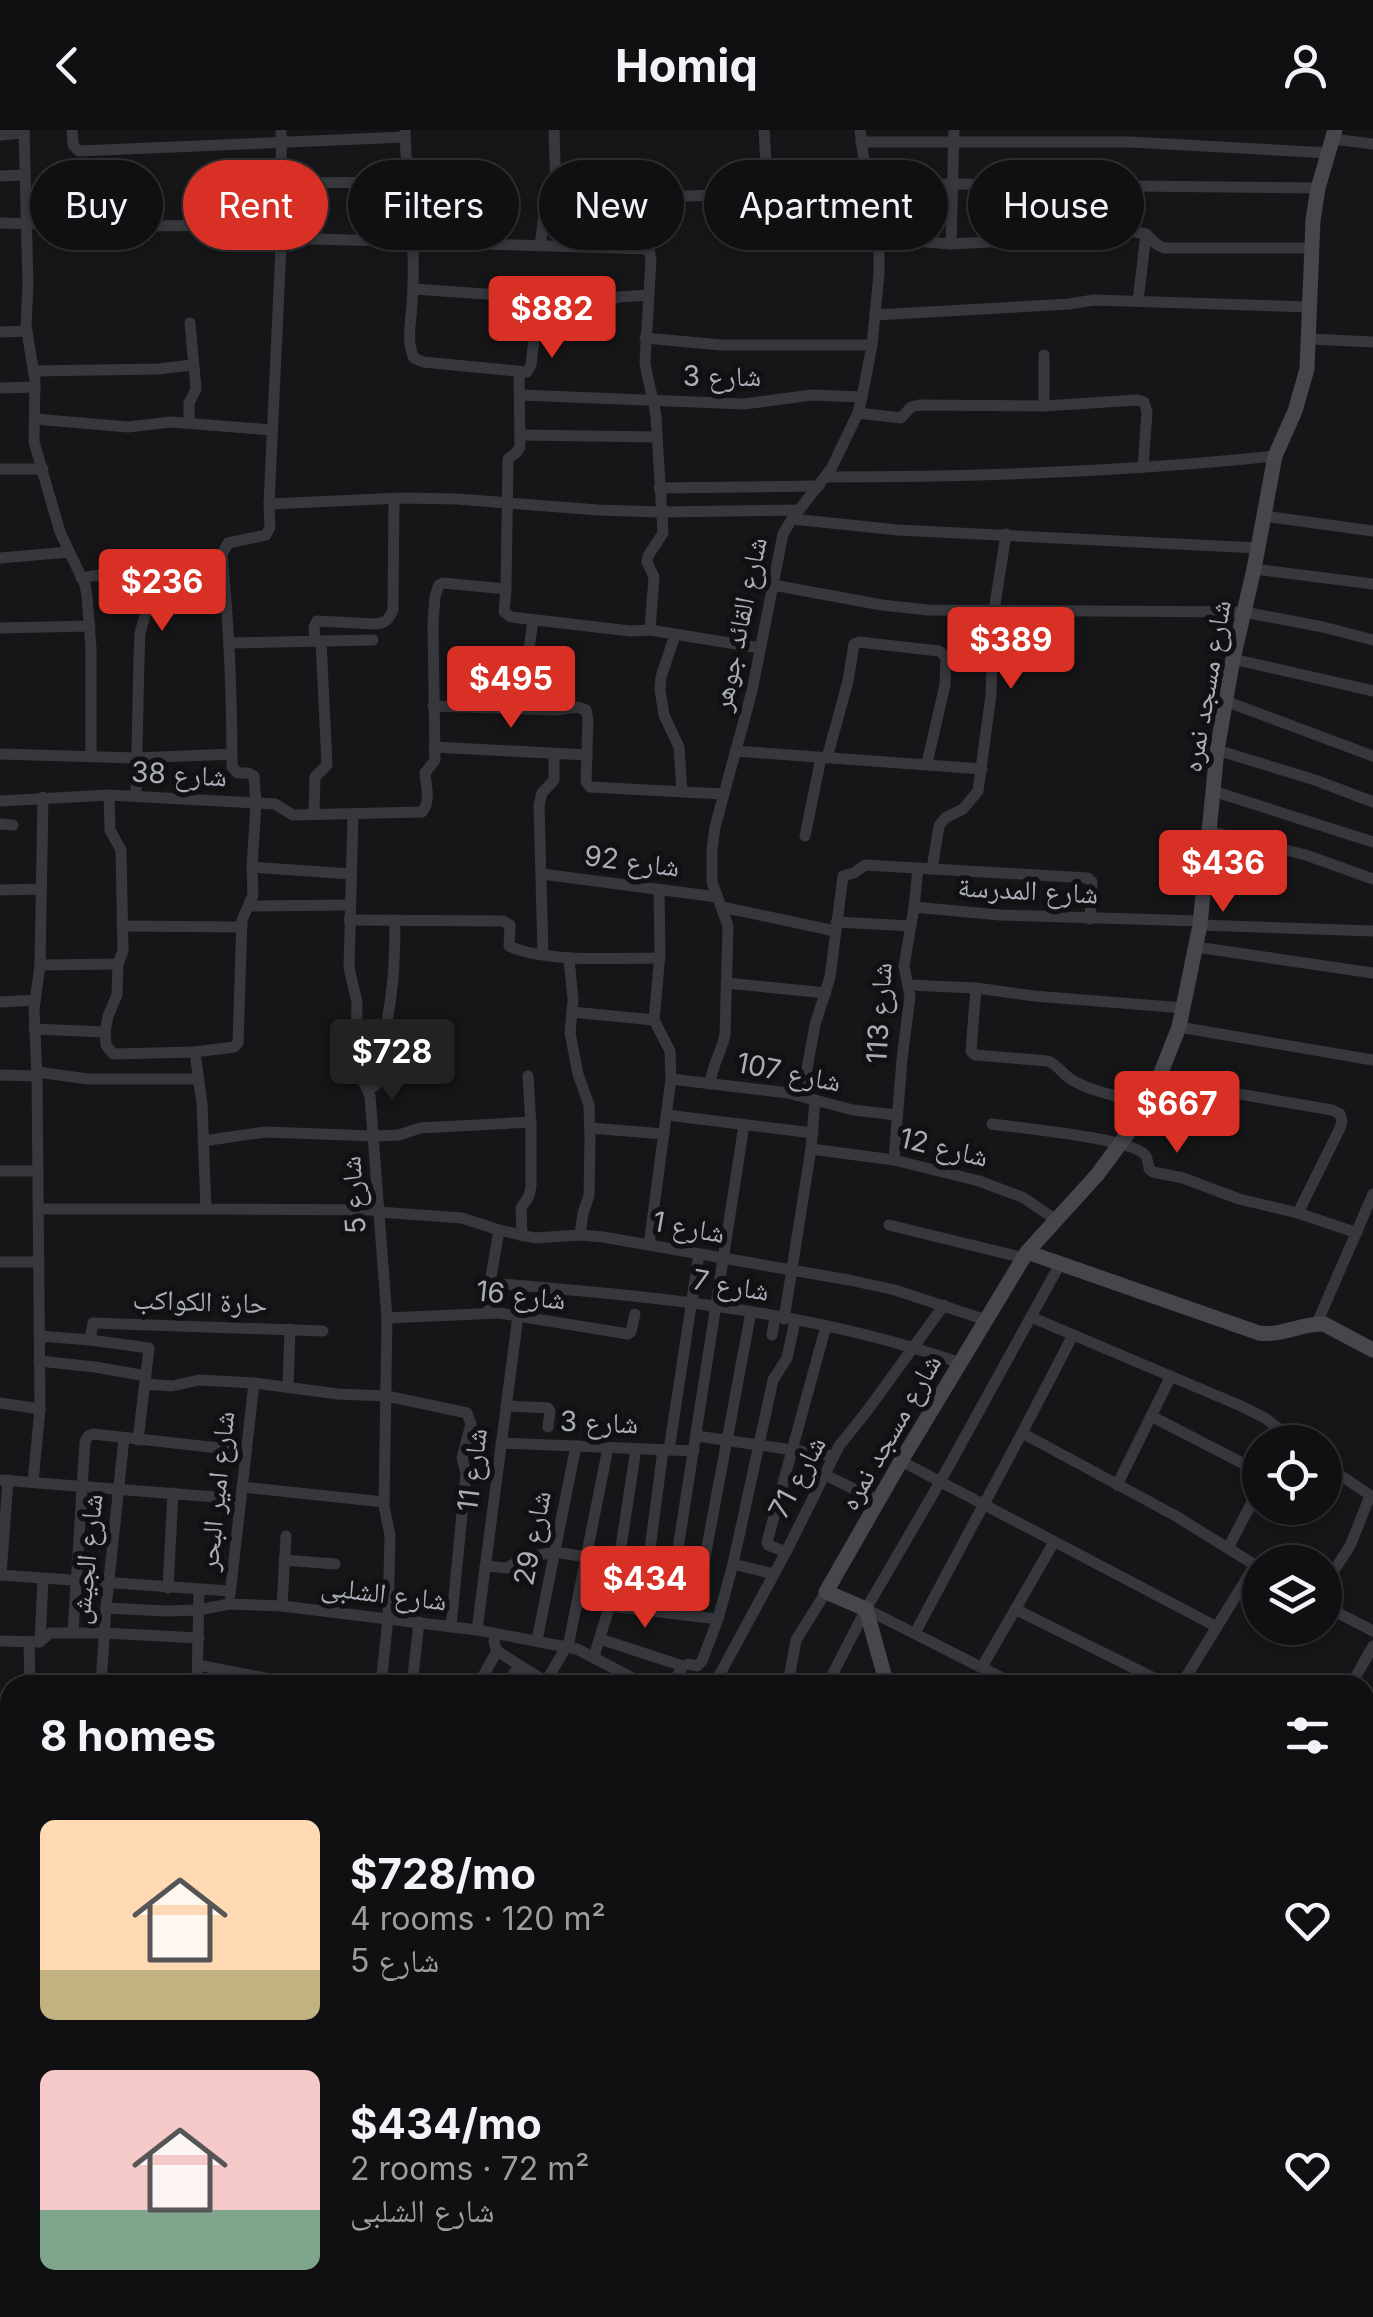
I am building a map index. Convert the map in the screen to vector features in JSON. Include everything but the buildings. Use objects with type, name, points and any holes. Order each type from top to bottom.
[{"type":"street","points":[[72,130],[73,145],[79,151],[281,136],[405,134],[407,160]]},
{"type":"street","points":[[554,130],[555,160]]},
{"type":"street","points":[[764,130],[766,160]]},
{"type":"street","points":[[0,134],[24,131],[27,330],[35,388],[34,442],[56,522],[87,596],[91,756]]},
{"type":"street","points":[[861,136],[1130,136],[1373,144]]},
{"type":"street","points":[[952,244],[954,136]]},
{"type":"street","name":"شارع مسجد نمره","points":[[787,1675],[796,1640],[986,1320],[1026,1255],[1097,1176],[1121,1142],[1146,1104],[1179,1027],[1200,923],[1225,701],[1275,456],[1303,388],[1310,339],[1311,248],[1318,188],[1332,141]]},
{"type":"street","points":[[0,176],[25,175]]},
{"type":"street","points":[[948,185],[1318,188]]},
{"type":"street","points":[[0,222],[183,228]]},
{"type":"street","points":[[948,244],[1131,231],[1146,234],[1164,248],[1311,248]]},
{"type":"street","points":[[1138,301],[1146,234]]},
{"type":"street","points":[[110,795],[110,830],[121,850],[123,951],[118,964],[117,995],[105,1032],[106,1045],[113,1054],[234,1047],[238,1043],[242,927],[253,895],[256,804],[254,776],[234,772],[222,554],[228,544],[266,536],[270,527],[281,250]]},
{"type":"street","points":[[413,250],[410,343],[414,358],[528,372],[538,305],[531,297],[414,290]]},
{"type":"street","points":[[648,250],[645,338],[647,379],[654,400],[662,537],[647,562],[654,577],[650,630]]},
{"type":"street","name":"شارع القائد جوهر","points":[[710,1084],[711,1068],[724,1040],[728,926],[712,882],[712,848],[752,691],[780,543],[795,514],[822,482],[858,413],[872,344],[879,250]]},
{"type":"street","points":[[538,305],[593,306],[618,297],[649,295]]},
{"type":"street","points":[[874,315],[1094,300],[1311,308]]},
{"type":"street","points":[[190,323],[196,389],[189,404],[190,423]]},
{"type":"street","points":[[0,332],[27,330]]},
{"type":"street","points":[[645,338],[721,345],[872,344]]},
{"type":"street","points":[[1310,339],[1373,342]]},
{"type":"street","points":[[1044,356],[1044,406]]},
{"type":"street","points":[[33,371],[192,365]]},
{"type":"street","points":[[519,372],[521,435],[518,451],[508,458],[506,615],[630,631],[650,630],[760,648]]},
{"type":"street","points":[[0,388],[35,388]]},
{"type":"street","name":"شارع 3","points":[[521,395],[744,404],[812,395],[862,397]]},
{"type":"street","points":[[858,413],[901,418],[911,406],[919,405],[1044,406],[1137,400],[1144,402],[1148,412],[1143,467]]},
{"type":"street","points":[[36,419],[128,427],[190,423],[272,430]]},
{"type":"street","points":[[521,435],[657,436]]},
{"type":"street","points":[[659,488],[946,478],[1204,464],[1275,456]]},
{"type":"street","points":[[0,468],[43,468]]},
{"type":"street","points":[[268,504],[394,499],[508,501],[598,510],[795,514],[898,530],[1258,548]]},
{"type":"street","points":[[314,814],[315,778],[327,765],[314,627],[317,622],[375,624],[390,618],[394,499]]},
{"type":"street","points":[[1264,516],[1373,531]]},
{"type":"street","points":[[932,869],[939,826],[974,798],[982,769],[991,695],[994,612],[1006,534]]},
{"type":"street","points":[[0,558],[70,552]]},
{"type":"street","points":[[81,578],[134,569],[146,577],[148,605],[138,658],[136,796]]},
{"type":"street","points":[[1254,570],[1373,584]]},
{"type":"street","points":[[506,588],[439,585],[433,624],[434,747],[587,754]]},
{"type":"street","points":[[773,586],[928,610],[1244,612],[1373,640]]},
{"type":"street","points":[[521,709],[533,620]]},
{"type":"street","points":[[0,628],[90,626]]},
{"type":"street","points":[[676,635],[660,690],[664,715],[678,747],[682,792]]},
{"type":"street","points":[[229,643],[374,640]]},
{"type":"street","points":[[805,836],[848,681],[854,644],[939,651],[946,657],[944,685],[926,763]]},
{"type":"street","points":[[1234,658],[1373,690]]},
{"type":"street","points":[[1225,701],[1373,756]]},
{"type":"street","points":[[434,706],[556,710],[577,706],[584,709],[588,720],[586,782],[590,787],[723,794]]},
{"type":"street","name":"شارع 38","points":[[0,800],[110,795],[279,805],[294,815],[404,814],[424,810],[428,800],[425,773],[435,760],[434,747]]},
{"type":"street","points":[[735,750],[982,769]]},
{"type":"street","points":[[1217,750],[1373,802]]},
{"type":"street","points":[[0,754],[136,758],[232,754]]},
{"type":"street","points":[[544,954],[539,805],[542,793],[554,780],[554,754]]},
{"type":"street","points":[[1213,791],[1373,842]]},
{"type":"street","points":[[33,1482],[40,1409],[34,1029],[40,965],[44,797]]},
{"type":"street","name":"شارع 5","points":[[352,814],[349,968],[357,1002],[356,1060],[368,1089],[374,1136],[387,1318],[384,1502],[390,1535],[382,1675]]},
{"type":"street","points":[[1208,831],[1306,855],[1373,880]]},
{"type":"street","points":[[802,1096],[833,961],[845,874],[866,866],[1088,878],[1092,882],[1090,919]]},
{"type":"street","points":[[252,867],[350,874]]},
{"type":"street","name":"شارع 113","points":[[894,1160],[910,996],[904,966],[918,868]]},
{"type":"street","name":"شارع 92","points":[[542,874],[659,889],[836,927],[911,926]]},
{"type":"street","points":[[0,890],[41,889]]},
{"type":"street","points":[[648,1245],[670,1079],[670,1051],[654,1020],[660,958],[659,889]]},
{"type":"street","points":[[250,906],[349,905]]},
{"type":"street","name":"شارع المدرسة","points":[[914,907],[1373,931]]},
{"type":"street","points":[[349,920],[506,922],[510,925],[510,947],[569,958],[660,958]]},
{"type":"street","points":[[368,1089],[380,1078],[395,971],[395,920]]},
{"type":"street","points":[[122,926],[242,927]]},
{"type":"street","points":[[1196,946],[1373,973]]},
{"type":"street","points":[[569,958],[570,1033],[590,1128],[589,1196],[580,1235]]},
{"type":"street","points":[[40,965],[118,964]]},
{"type":"street","points":[[726,983],[826,992]]},
{"type":"street","points":[[909,985],[1184,1008]]},
{"type":"street","points":[[976,988],[971,1051],[975,1055],[1048,1061],[1076,1082],[1146,1104]]},
{"type":"street","points":[[0,1002],[35,1000]]},
{"type":"street","points":[[572,1012],[654,1020]]},
{"type":"street","points":[[1179,1027],[1373,1060]]},
{"type":"street","points":[[34,1029],[105,1032]]},
{"type":"street","points":[[195,1052],[202,1104],[206,1209]]},
{"type":"street","points":[[0,1075],[197,1080]]},
{"type":"street","points":[[522,1236],[522,1208],[531,1186],[528,1076]]},
{"type":"street","name":"شارع 107","points":[[670,1079],[802,1096],[852,1110],[898,1115]]},
{"type":"street","points":[[1158,1080],[1340,1114],[1340,1128],[1298,1213]]},
{"type":"street","points":[[600,1639],[683,1666],[700,1664],[734,1564],[773,1380],[787,1358],[785,1319],[816,1100]]},
{"type":"street","points":[[667,1115],[812,1134]]},
{"type":"street","points":[[203,1141],[265,1132],[374,1136],[398,1135],[420,1128],[531,1122]]},
{"type":"street","points":[[992,1124],[1121,1142],[1143,1152],[1151,1171],[1357,1233]]},
{"type":"street","points":[[668,1613],[744,1125]]},
{"type":"street","points":[[590,1128],[664,1134]]},
{"type":"street","name":"شارع 12","points":[[811,1149],[894,1160],[995,1185],[1024,1198],[1056,1220]]},
{"type":"street","points":[[0,1171],[38,1172]]},
{"type":"street","points":[[1317,1324],[1373,1194]]},
{"type":"street","name":"شارع 1","points":[[38,1209],[379,1211],[462,1218],[522,1236],[580,1235],[896,1290],[986,1320]]},
{"type":"street","points":[[889,1225],[1060,1264],[1259,1333],[1278,1334],[1317,1324],[1331,1327],[1373,1350]]},
{"type":"street","points":[[489,1313],[499,1230]]},
{"type":"street","points":[[642,1610],[698,1254]]},
{"type":"street","points":[[0,1262],[38,1262]]},
{"type":"street","points":[[832,1675],[1060,1264]]},
{"type":"street","name":"شارع 7","points":[[490,1283],[752,1312],[913,1347],[960,1364]]},
{"type":"street","name":"شارع 71","points":[[719,1675],[833,1456],[944,1305]]},
{"type":"street","points":[[694,1616],[752,1312]]},
{"type":"street","name":"شارع 16","points":[[387,1318],[489,1313],[628,1334],[635,1314]]},
{"type":"street","name":"شارع 11","points":[[478,1630],[518,1316]]},
{"type":"street","points":[[1031,1317],[1253,1412],[1274,1425]]},
{"type":"street","points":[[772,1335],[785,1319]]},
{"type":"street","name":"حارة الكواكب","points":[[90,1340],[94,1323],[323,1331]]},
{"type":"street","points":[[786,1552],[767,1544],[826,1326]]},
{"type":"street","points":[[288,1388],[290,1329]]},
{"type":"street","points":[[916,1632],[1073,1335]]},
{"type":"street","points":[[39,1336],[150,1348],[138,1440]]},
{"type":"street","points":[[39,1361],[94,1366],[172,1386],[199,1380],[254,1383],[387,1396],[467,1413],[471,1419],[462,1458],[466,1473],[452,1627]]},
{"type":"street","points":[[1117,1485],[1171,1376]]},
{"type":"street","name":"شارع امير البحر","points":[[230,1598],[254,1383]]},
{"type":"street","points":[[0,1404],[40,1409]]},
{"type":"street","points":[[506,1406],[548,1408],[548,1427]]},
{"type":"street","points":[[1151,1416],[1242,1463]]},
{"type":"street","points":[[1022,1433],[1242,1557]]},
{"type":"street","points":[[73,1633],[88,1436],[246,1452]]},
{"type":"street","points":[[697,1436],[833,1456]]},
{"type":"street","name":"شارع الجيش","points":[[101,1675],[124,1438]]},
{"type":"street","name":"شارع 3","points":[[501,1443],[694,1451]]},
{"type":"street","name":"شارع 29","points":[[538,1640],[576,1446]]},
{"type":"street","points":[[552,1675],[567,1646],[608,1448]]},
{"type":"street","points":[[594,1656],[610,1606],[636,1449]]},
{"type":"street","points":[[901,1462],[1217,1627]]},
{"type":"street","points":[[823,1474],[879,1501]]},
{"type":"street","points":[[1342,1476],[1372,1496],[1342,1558]]},
{"type":"street","points":[[230,1598],[199,1590],[0,1575],[4,1480],[173,1493],[384,1502]]},
{"type":"street","points":[[168,1588],[173,1493]]},
{"type":"street","points":[[1228,1548],[1242,1521]]},
{"type":"street","points":[[282,1606],[286,1536]]},
{"type":"street","points":[[982,1667],[1054,1542]]},
{"type":"street","points":[[486,1566],[507,1568],[524,1558],[556,1552],[586,1557]]},
{"type":"street","points":[[284,1560],[335,1564]]},
{"type":"street","points":[[734,1564],[774,1574]]},
{"type":"street","points":[[31,1675],[43,1578]]},
{"type":"street","points":[[198,1675],[199,1590]]},
{"type":"street","points":[[1187,1675],[1242,1590]]},
{"type":"street","points":[[826,1592],[916,1632],[997,1675]]},
{"type":"street","name":"شارع الشلبى","points":[[106,1608],[199,1610],[230,1598],[388,1618],[567,1646],[628,1675]]},
{"type":"street","points":[[577,1602],[718,1619]]},
{"type":"street","points":[[866,1609],[884,1675]]},
{"type":"street","points":[[1015,1609],[1148,1675]]},
{"type":"street","points":[[1342,1615],[1373,1631]]},
{"type":"street","points":[[413,1675],[418,1622]]},
{"type":"street","points":[[0,1641],[34,1642],[48,1633],[198,1638]]},
{"type":"street","points":[[495,1633],[497,1651],[533,1675]]},
{"type":"street","points":[[1357,1675],[1373,1646]]},
{"type":"street","points":[[484,1675],[497,1651]]},
{"type":"street","points":[[198,1666],[247,1675]]},
{"type":"street","points":[[513,1675],[519,1666]]},
{"type":"street","points":[[678,1675],[683,1666]]}]
